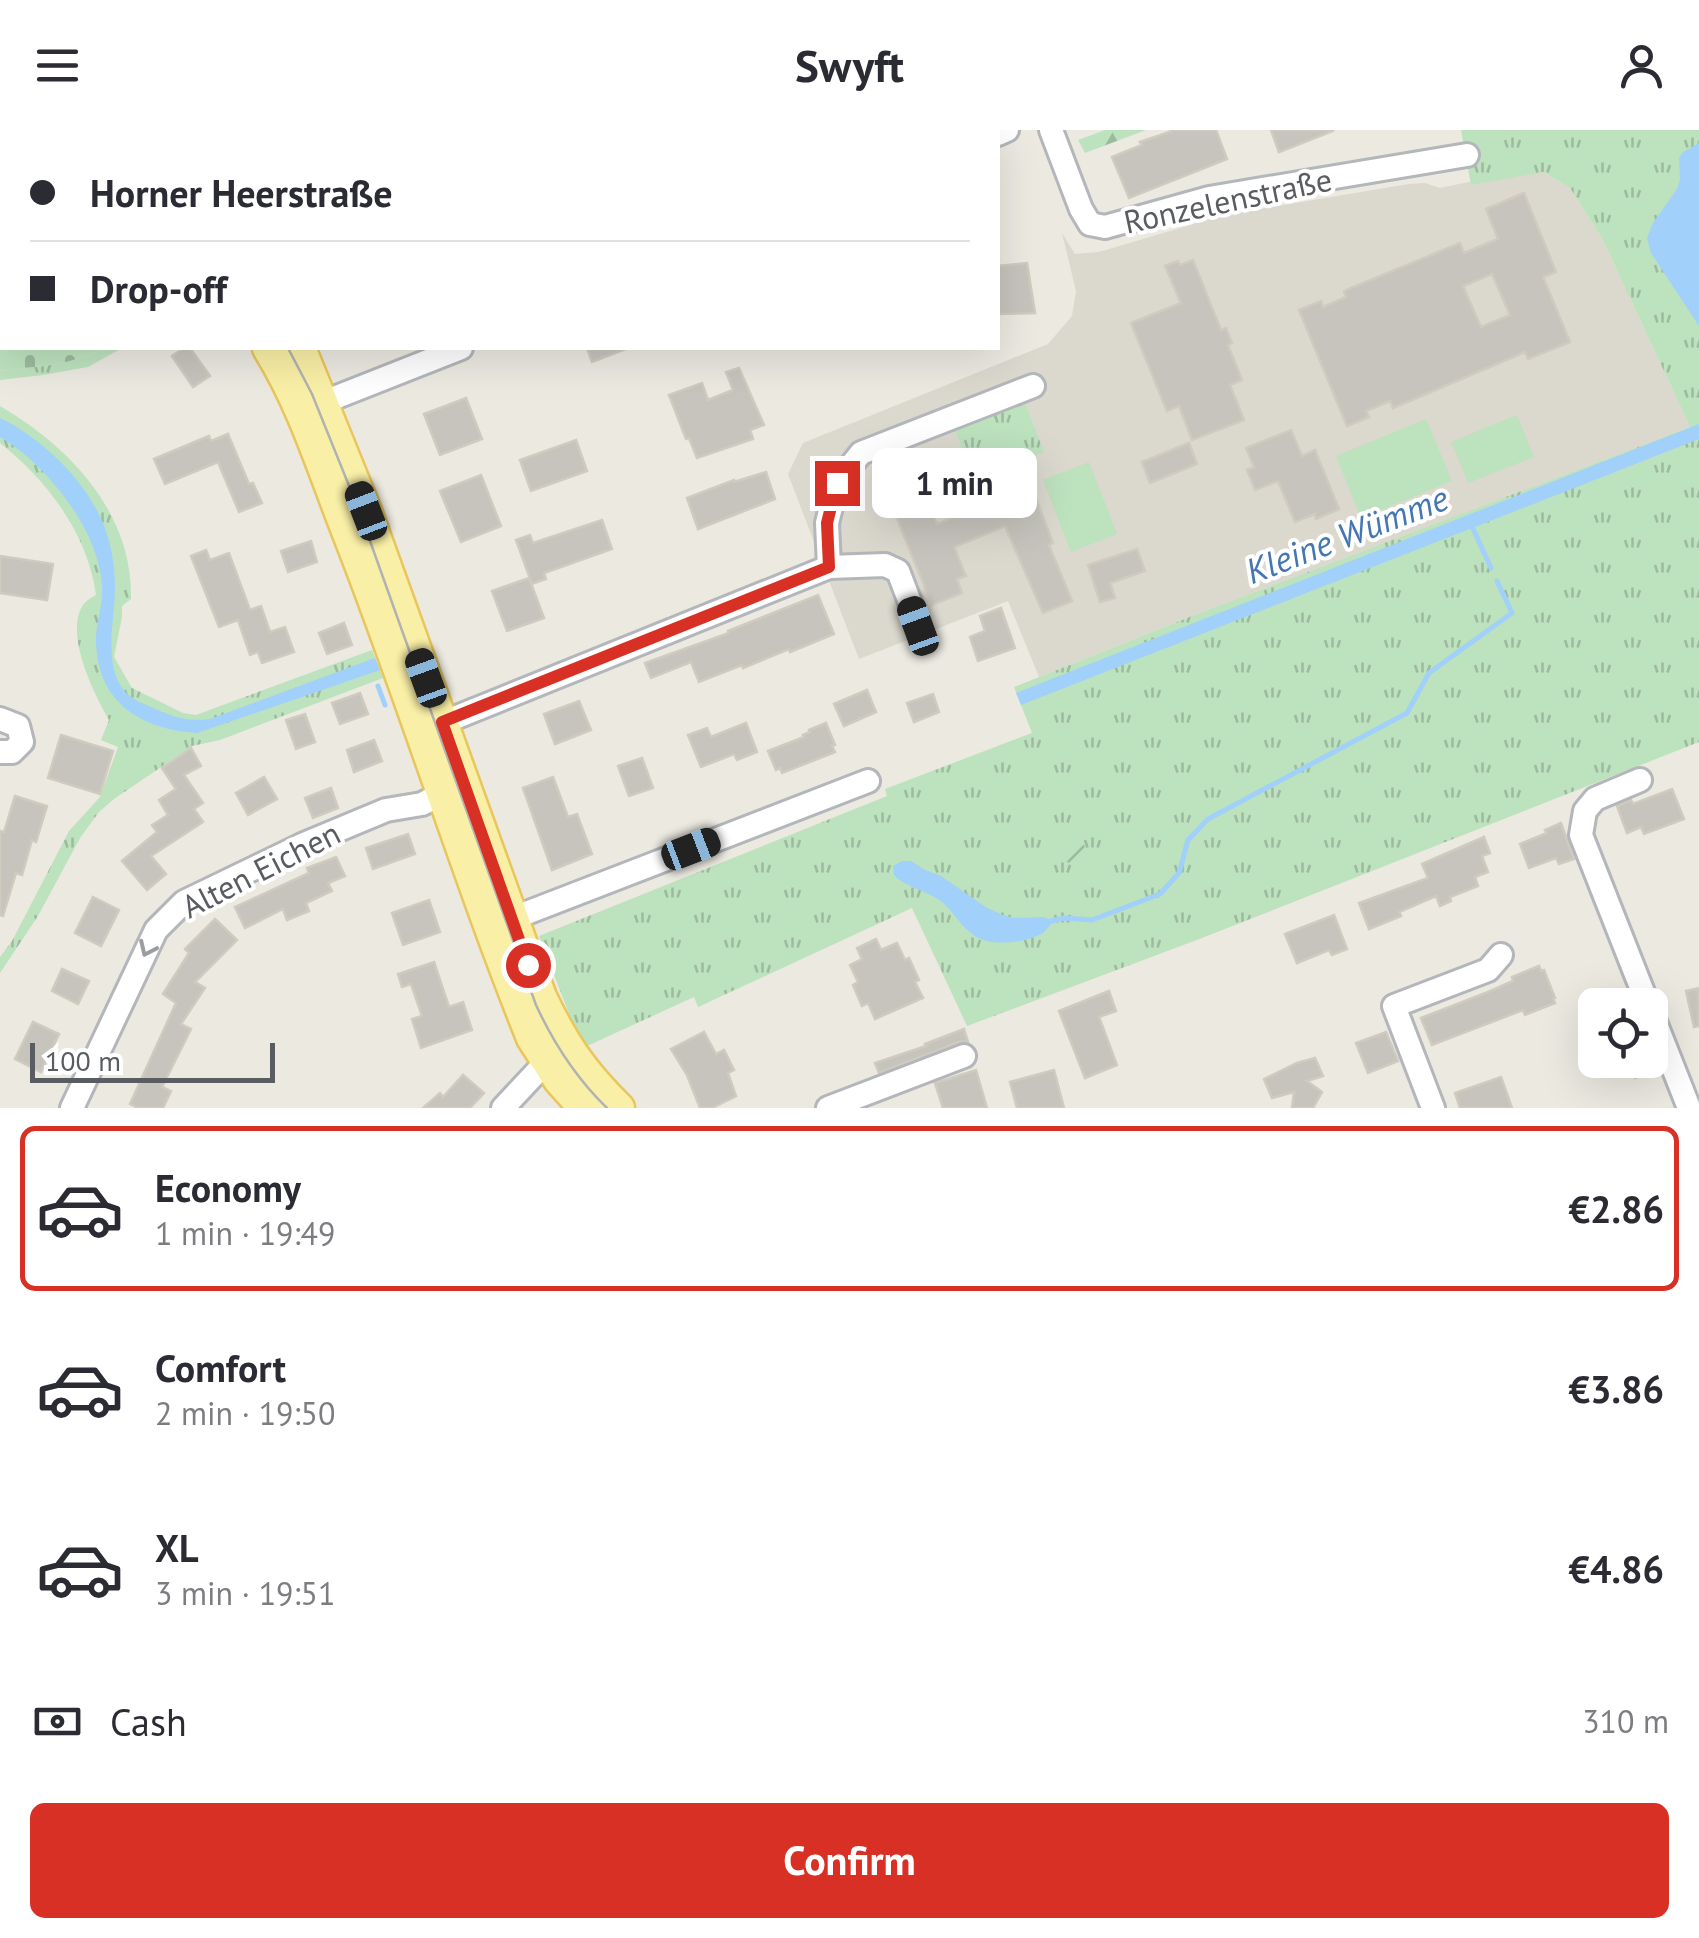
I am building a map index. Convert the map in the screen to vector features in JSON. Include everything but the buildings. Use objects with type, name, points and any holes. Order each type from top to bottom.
[{"type":"main road","points":[[269,350],[305,422],[372,593],[522,1014],[546,1062],[584,1108]]},
{"type":"main road","points":[[301,350],[366,511],[540,997],[561,1038],[591,1081],[619,1108]]},
{"type":"street","points":[[17,130],[56,130]]},
{"type":"street","name":"Ronzelenstraße","points":[[1051,130],[1081,209],[1090,224],[1105,227],[1209,198],[1467,155]]},
{"type":"street","points":[[285,350],[309,396],[362,530],[534,1010],[565,1066],[602,1108]]},
{"type":"street","points":[[324,402],[456,350]]},
{"type":"street","points":[[829,567],[827,523],[837,483],[862,453],[1033,386]]},
{"type":"street","points":[[442,722],[829,567],[885,565],[898,571],[918,626]]},
{"type":"street","points":[[0,719],[18,726],[22,742],[12,752],[0,752]]},
{"type":"street","points":[[1640,780],[1595,798],[1584,811],[1581,835],[1641,988]]},
{"type":"street","points":[[511,919],[868,781]]},
{"type":"street","name":"Alten Eichen","points":[[72,1108],[156,930],[184,902],[302,844],[386,810],[422,804],[443,793]]},
{"type":"street","points":[[1433,1108],[1394,1006],[1488,970],[1501,955]]},
{"type":"street","points":[[1668,1054],[1690,1108]]},
{"type":"street","points":[[828,1108],[964,1056]]},
{"type":"street","points":[[503,1108],[546,1062]]},
{"type":"shaded area","points":[[1536,168],[1570,188],[1602,238],[1690,427],[1039,677],[1008,601],[859,659],[788,474],[803,443],[1048,344],[1072,316],[1076,291],[1062,233],[1075,254],[1099,252],[1224,215],[1409,184],[1425,183],[1440,188]]},
{"type":"green space","points":[[1105,130],[1146,130],[1085,153],[1078,140]]},
{"type":"green space","points":[[1461,130],[1699,130],[1699,742],[967,1026],[912,908],[698,1007],[694,997],[587,1046],[570,1016],[539,936],[887,796],[885,789],[1032,733],[1014,687],[1690,427],[1602,238],[1570,188],[1543,172],[1471,185]]},
{"type":"green space","points":[[0,350],[101,350],[67,362],[0,371]]},
{"type":"green space","points":[[118,350],[88,367],[0,380],[0,371],[67,362]]},
{"type":"green space","points":[[1025,403],[1044,452],[973,478],[955,430]]},
{"type":"green space","points":[[0,406],[73,462],[109,511],[129,568],[131,599],[122,606],[114,657],[132,688],[183,713],[196,715],[372,650],[383,678],[220,740],[192,746],[114,799],[80,838],[38,916],[0,973],[0,957],[69,831],[100,797],[118,747],[101,740],[109,720],[89,680],[79,647],[78,617],[83,605],[96,595],[92,572],[63,510],[34,474],[0,443]]},
{"type":"green space","points":[[1517,415],[1534,457],[1468,483],[1451,442]]},
{"type":"green space","points":[[1426,419],[1452,481],[1361,518],[1336,456]]},
{"type":"green space","points":[[1089,462],[1117,534],[1071,552],[1043,480]]},
{"type":"green space","points":[[1074,840],[1086,852],[1074,864],[1062,852]]},
{"type":"water","points":[[1699,143],[1699,326],[1651,253],[1647,238],[1677,189],[1679,158]]},
{"type":"water","points":[[0,418],[35,440],[67,469],[103,522],[115,576],[112,660],[121,686],[133,698],[180,718],[210,719],[375,658],[380,670],[197,733],[140,718],[113,695],[98,661],[96,639],[102,599],[94,549],[70,504],[54,484],[0,437]]},
{"type":"water","points":[[1699,424],[1699,439],[1021,705],[1016,693]]},
{"type":"water","points":[[911,861],[941,876],[1003,915],[1053,921],[1043,933],[1027,939],[999,943],[982,939],[942,902],[894,875],[893,866]]},
{"type":"waterway","name":"Kleine Wümme","points":[[1469,520],[1491,568]]},
{"type":"waterway","points":[[1047,922],[1064,918],[1092,920],[1160,894],[1179,873],[1188,840],[1208,819],[1407,713],[1429,673],[1512,613],[1497,581]]},
{"type":"waterway","points":[[378,686],[385,705]]},
{"type":"tram line","points":[[289,350],[312,394],[360,513],[536,1005],[567,1060],[607,1108]]},
{"type":"route","points":[[528,965],[442,722],[829,567],[827,523],[837,483]]}]
